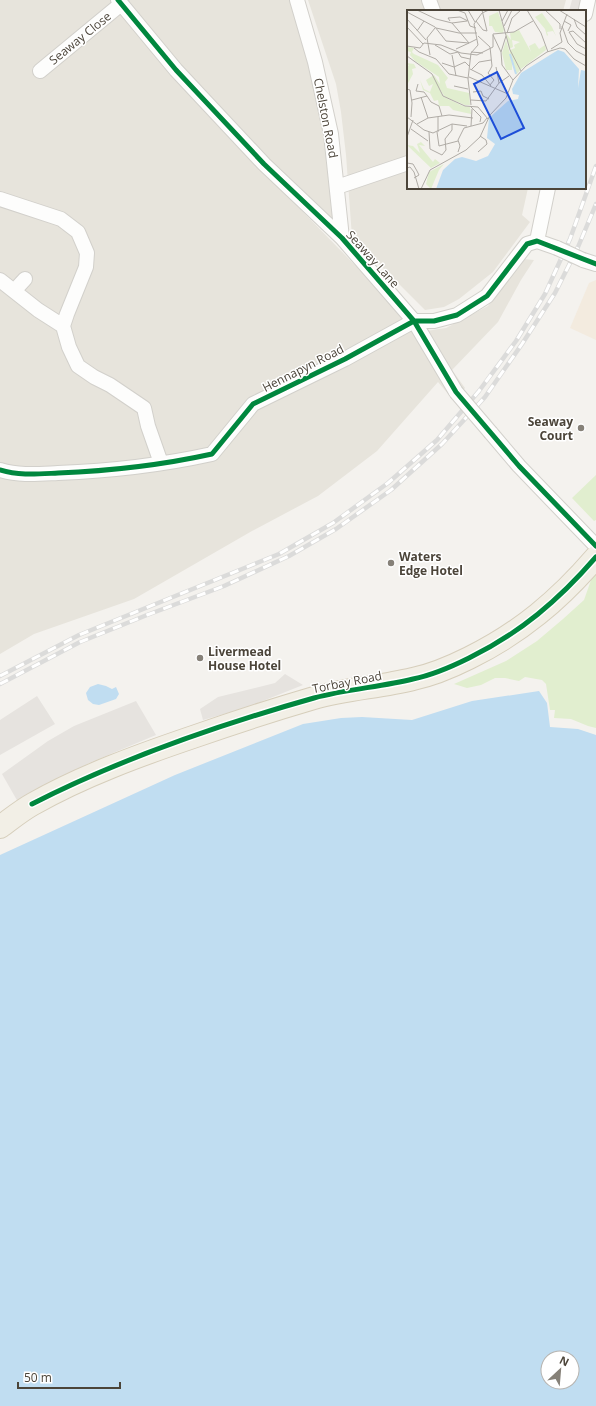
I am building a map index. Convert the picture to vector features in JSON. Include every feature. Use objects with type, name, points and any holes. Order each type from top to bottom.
[{"type":"main road","name":"Torbay Road","points":[[0,826],[32,804],[56,792],[148,752],[233,723],[316,698],[431,675],[494,646],[528,623],[563,593],[596,557]]},
{"type":"street","name":"Chelston Road","points":[[297,0],[326,107],[331,134],[342,238]]},
{"type":"street","points":[[429,0],[433,10]]},
{"type":"street","points":[[586,10],[588,0]]},
{"type":"street","name":"Seaway Close","points":[[40,71],[120,2]]},
{"type":"street","name":"Seaway Lane","points":[[120,2],[176,70],[264,164],[342,238],[414,321],[456,392],[519,466],[596,546]]},
{"type":"street","points":[[337,187],[407,164]]},
{"type":"street","points":[[548,189],[537,241],[590,262]]},
{"type":"street","points":[[0,199],[61,219],[78,232],[87,253],[86,267],[63,326],[69,347],[78,366],[144,408],[148,426],[161,463]]},
{"type":"street","name":"Hennapyn Road","points":[[0,470],[18,474],[88,472],[161,463],[212,454],[253,404],[345,359],[414,321],[434,321],[457,315],[487,296],[527,244],[537,241]]},
{"type":"street","points":[[14,291],[25,279]]},
{"type":"street","points":[[0,280],[38,310],[63,326]]},
{"type":"shaded area","points":[[0,0],[114,0],[268,176],[387,298],[413,333],[446,328],[488,306],[523,259],[534,260],[498,322],[452,370],[465,388],[454,401],[438,382],[377,451],[318,496],[252,531],[134,599],[34,634],[0,654]]},
{"type":"shaded area","points":[[118,0],[297,0],[315,62],[342,238]]},
{"type":"shaded area","points":[[308,0],[566,0],[563,10],[407,10],[407,189],[528,189],[522,215],[530,222],[493,272],[459,299],[444,307],[425,310],[352,237],[346,155],[336,84]]},
{"type":"shaded area","points":[[572,0],[583,0],[580,10],[569,10]]},
{"type":"shaded area","points":[[596,280],[596,340],[570,328],[589,283]]},
{"type":"shaded area","points":[[285,674],[303,685],[248,707],[203,720],[200,709],[218,697],[275,683]]},
{"type":"shaded area","points":[[37,696],[55,724],[0,755],[0,720]]},
{"type":"shaded area","points":[[136,701],[156,735],[89,763],[18,802],[2,774],[48,741],[74,726]]},
{"type":"green space","points":[[596,475],[596,520],[594,521],[572,498]]},
{"type":"green space","points":[[596,566],[596,728],[571,719],[554,718],[555,710],[550,710],[546,684],[542,680],[525,677],[519,681],[505,678],[495,678],[481,685],[467,688],[454,684],[506,661],[537,641],[584,600]]},
{"type":"water","points":[[98,684],[112,689],[116,687],[119,694],[116,699],[99,705],[93,704],[88,700],[86,693],[90,687]]},
{"type":"water","points":[[539,691],[547,703],[550,727],[578,729],[596,735],[596,1406],[0,1406],[0,855],[175,775],[303,724],[341,718],[362,717],[412,720],[472,701]]},
{"type":"railway","points":[[0,676],[79,635],[279,554],[333,523],[388,483],[437,440],[479,391],[516,341],[545,294],[570,239],[596,166]]},
{"type":"railway","points":[[0,684],[80,642],[224,586],[289,556],[336,529],[391,490],[442,444],[485,397],[555,293],[578,247],[596,204]]},
{"type":"cycle path","points":[[118,0],[176,70],[264,164],[342,238],[414,321],[456,392],[519,466],[596,546]]},
{"type":"cycle path","points":[[0,470],[29,474],[97,471],[136,467],[212,454],[253,404],[345,359],[414,321],[434,321],[457,315],[487,296],[527,244],[537,241],[596,264]]},
{"type":"cycle path","points":[[32,804],[66,787],[135,757],[242,719],[314,698],[339,692],[401,682],[449,668],[505,638],[538,614],[568,587],[596,557]]},
{"type":"place","name":"Seaway Court","points":[[581,428]]},
{"type":"place","name":"Waters Edge Hotel","points":[[391,563]]},
{"type":"place","name":"Livermead House Hotel","points":[[200,658]]}]
